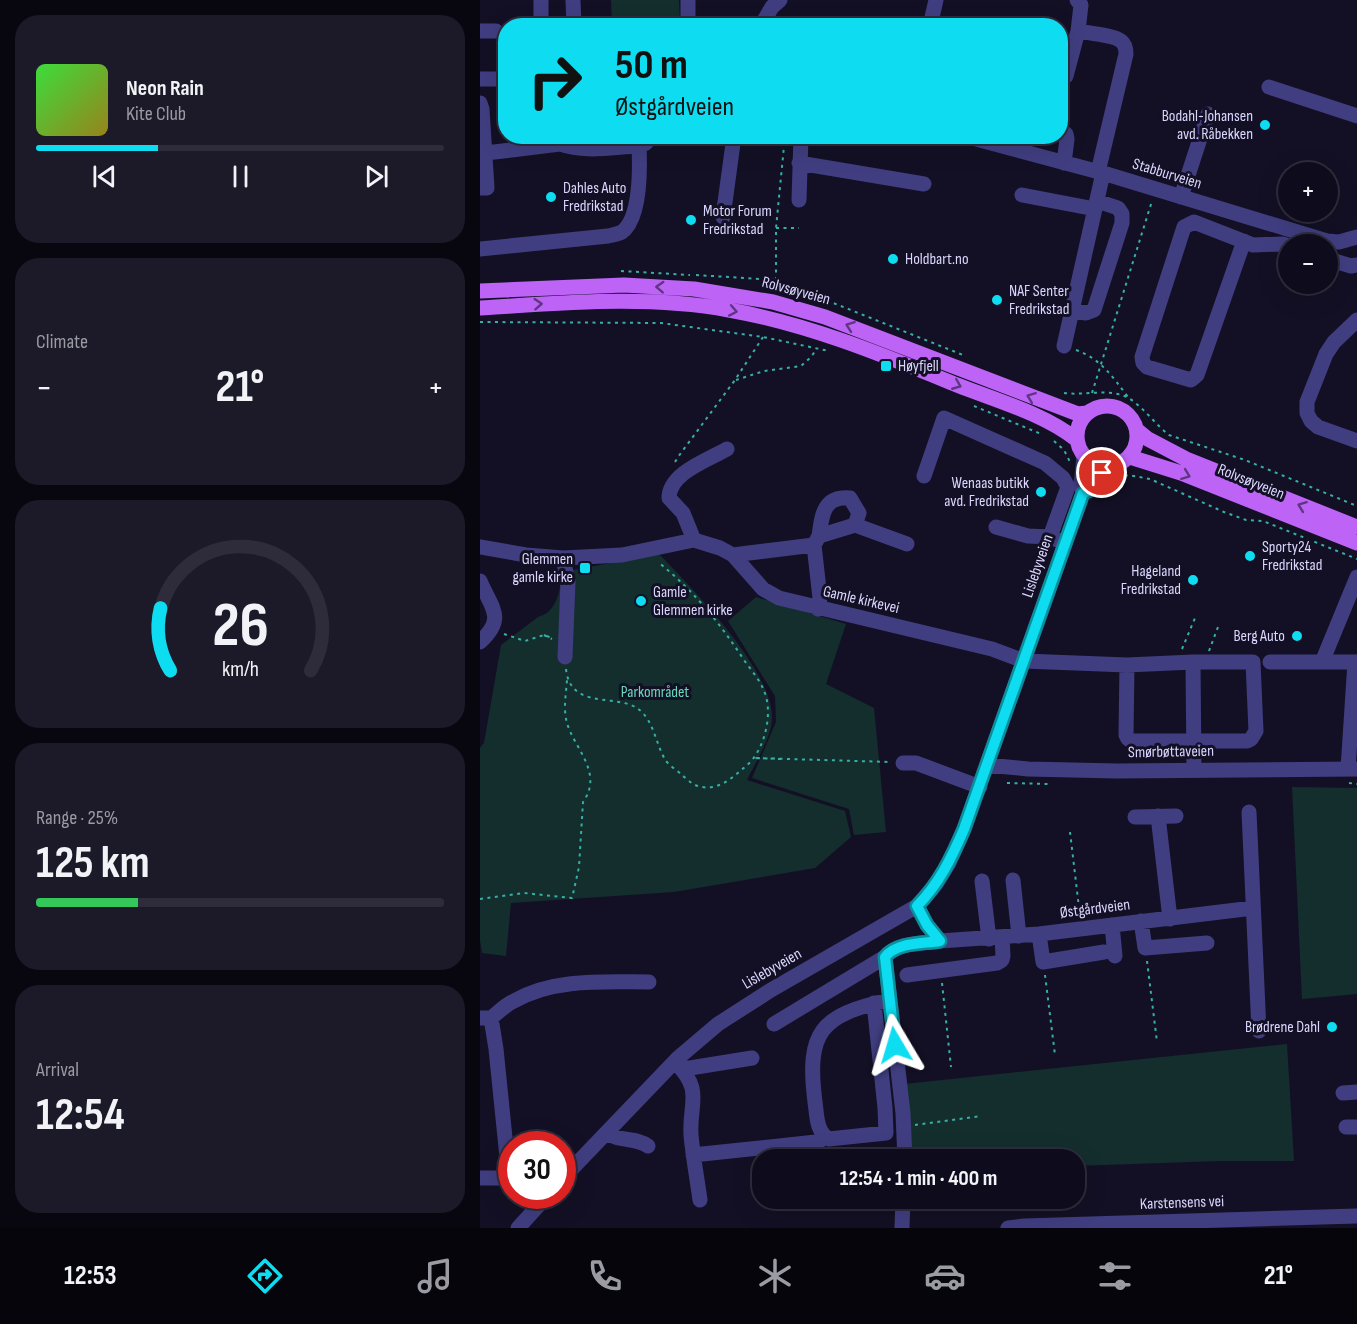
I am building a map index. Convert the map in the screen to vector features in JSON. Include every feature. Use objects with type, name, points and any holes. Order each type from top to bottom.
[{"type":"main road","name":"Rolvsøyveien","points":[[480,291],[624,285],[694,289],[773,302],[825,317],[1078,414],[1087,413]]},
{"type":"main road","name":"Rolvsøyveien","points":[[480,308],[563,303],[664,302],[728,309],[771,318],[820,332],[892,359],[1047,421],[1077,440]]},
{"type":"main road","points":[[1111,406],[1123,410],[1133,419],[1137,430],[1137,445],[1130,457],[1112,474],[1084,456],[1077,440],[1078,427],[1087,413],[1098,407],[1111,406]]},
{"type":"main road","name":"Rolvsøyveien","points":[[1137,430],[1148,439],[1186,459],[1357,527]]},
{"type":"main road","name":"Rolvsøyveien","points":[[1130,457],[1180,473],[1357,543]]},
{"type":"street","points":[[541,0],[541,18]]},
{"type":"street","points":[[573,0],[574,18]]},
{"type":"street","points":[[688,0],[688,18]]},
{"type":"street","points":[[766,18],[772,7],[780,0]]},
{"type":"street","points":[[932,18],[936,0]]},
{"type":"street","points":[[1068,68],[1078,31],[1081,4],[1077,0]]},
{"type":"street","points":[[480,31],[496,31]]},
{"type":"street","points":[[1064,346],[1096,205],[1126,54],[1123,41],[1117,38],[1078,31]]},
{"type":"street","points":[[480,79],[498,79]]},
{"type":"street","points":[[1269,87],[1357,116]]},
{"type":"street","points":[[480,103],[486,153],[487,188],[480,188]]},
{"type":"street","points":[[1181,197],[1208,114]]},
{"type":"street","points":[[486,153],[537,144]]},
{"type":"street","points":[[564,144],[568,148],[586,149],[623,144]]},
{"type":"street","points":[[480,249],[621,233],[632,218],[636,204],[645,144]]},
{"type":"street","points":[[723,217],[733,144]]},
{"type":"street","points":[[799,200],[800,144]]},
{"type":"street","name":"Stabburveien","points":[[995,144],[1101,173],[1327,241],[1339,242],[1357,237]]},
{"type":"street","points":[[1064,163],[1066,144]]},
{"type":"street","points":[[799,163],[924,184]]},
{"type":"street","points":[[1022,195],[1118,208],[1122,214],[1122,223],[1094,310],[1086,313],[1072,310]]},
{"type":"street","points":[[1244,242],[1197,375],[1191,380],[1143,363],[1142,357],[1184,227],[1194,222],[1253,245],[1278,245]]},
{"type":"street","points":[[1287,234],[1288,229]]},
{"type":"street","points":[[1338,262],[1351,266],[1357,265]]},
{"type":"street","points":[[1357,320],[1334,342],[1326,354],[1307,402],[1307,413],[1318,427],[1357,441]]},
{"type":"street","points":[[924,476],[944,418],[1045,463],[1063,478],[1068,487],[1083,493]]},
{"type":"street","points":[[694,540],[683,513],[669,498],[669,489],[679,477],[727,449]]},
{"type":"street","name":"Lislebyveien","points":[[576,1165],[718,1024],[744,1006],[917,906],[931,891],[949,863],[980,787],[1083,493],[1081,485],[1084,456]]},
{"type":"street","name":"Lislebyveien","points":[[1083,493],[1091,490],[1102,473],[1112,474]]},
{"type":"street","points":[[1050,537],[1068,487]]},
{"type":"street","points":[[818,609],[820,598],[817,540],[822,514],[829,503],[850,498],[859,513],[855,525]]},
{"type":"street","points":[[733,555],[817,540],[855,525],[907,544]]},
{"type":"street","points":[[996,527],[1028,536],[1050,537],[1065,543]]},
{"type":"street","name":"Gamle kirkevei","points":[[480,547],[526,555],[563,558],[622,555],[694,540],[720,548],[733,555],[763,589],[779,598],[992,649],[1024,661],[1127,664],[1253,662],[1256,731],[1254,736],[1247,741],[1194,741]]},
{"type":"street","points":[[563,558],[568,582],[565,651]]},
{"type":"street","points":[[1322,662],[1357,577]]},
{"type":"street","points":[[480,581],[495,614],[493,630],[480,642]]},
{"type":"street","points":[[1194,770],[1199,662]]},
{"type":"street","points":[[1270,662],[1356,662],[1353,769]]},
{"type":"street","points":[[1127,664],[1126,735],[1128,739],[1133,741],[1194,741]]},
{"type":"street","points":[[903,763],[916,763],[980,787]]},
{"type":"street","name":"Smørbøttaveien","points":[[987,765],[1028,770],[1353,769]]},
{"type":"street","points":[[1249,812],[1259,1031]]},
{"type":"street","points":[[1158,816],[1170,919]]},
{"type":"street","points":[[1135,818],[1176,816]]},
{"type":"street","points":[[1013,880],[1019,936]]},
{"type":"street","points":[[907,975],[998,963],[1002,960],[1003,956],[995,938],[982,881]]},
{"type":"street","points":[[917,906],[927,925],[940,941]]},
{"type":"street","name":"Østgårdveien","points":[[888,953],[940,941],[1039,934],[1253,908]]},
{"type":"street","points":[[1141,921],[1145,948],[1207,943]]},
{"type":"street","points":[[1039,934],[1043,962],[1109,954],[1112,925]]},
{"type":"street","points":[[882,1001],[848,1010],[834,1019],[816,1043],[812,1073],[818,1119],[824,1136],[833,1140],[886,1133],[882,1001],[888,953]]},
{"type":"street","points":[[774,1024],[888,953]]},
{"type":"street","points":[[505,1131],[496,1049],[485,1018],[522,997],[563,985],[587,982],[649,982]]},
{"type":"street","points":[[882,1001],[904,1126],[905,1149]]},
{"type":"street","points":[[678,1064],[690,1068],[752,1058]]},
{"type":"street","points":[[678,1064],[690,1081],[694,1099],[691,1122],[700,1200]]},
{"type":"street","points":[[607,1133],[613,1137],[641,1142],[648,1146]]},
{"type":"street","points":[[693,1155],[816,1143],[824,1136]]},
{"type":"street","points":[[480,1178],[498,1178]]},
{"type":"street","points":[[518,1228],[533,1209]]},
{"type":"street","points":[[902,1228],[903,1209]]},
{"type":"street","name":"Karstensens vei","points":[[1008,1228],[1357,1216]]},
{"type":"path","points":[[776,280],[776,228],[784,144]]},
{"type":"path","points":[[1092,393],[1156,190]]},
{"type":"path","points":[[776,228],[799,228]]},
{"type":"path","points":[[480,322],[661,323],[762,337],[838,352]]},
{"type":"path","points":[[674,465],[735,380],[762,337]]},
{"type":"path","points":[[1064,346],[1091,356],[1101,364],[1128,397]]},
{"type":"path","points":[[735,380],[764,371],[801,366],[818,349]]},
{"type":"path","points":[[975,407],[1050,437],[1064,450],[1070,461],[1069,468]]},
{"type":"path","points":[[1112,474],[1149,479],[1224,512],[1246,520],[1263,521],[1357,559]]},
{"type":"path","points":[[567,680],[589,698],[631,705],[646,715],[667,762],[692,783],[701,787],[713,787],[726,782],[754,758],[766,722],[768,706],[764,691],[723,628],[683,581],[657,561],[648,549]]},
{"type":"path","points":[[1176,662],[1195,618]]},
{"type":"path","points":[[1199,662],[1218,627]]},
{"type":"path","points":[[480,899],[524,893],[572,898],[579,867],[583,802],[589,790],[590,779],[585,759],[567,724],[565,651],[544,635],[525,641],[493,630]]},
{"type":"path","points":[[754,758],[903,763]]},
{"type":"path","points":[[1070,832],[1081,928]]},
{"type":"path","points":[[1145,948],[1157,1042]]},
{"type":"path","points":[[1043,962],[1055,1055]]},
{"type":"path","points":[[940,971],[951,1067]]},
{"type":"path","points":[[904,1126],[981,1116]]},
{"type":"green space","points":[[611,0],[679,0],[680,18],[612,18]]},
{"type":"green space","name":"Parkområdet","points":[[659,554],[709,607],[744,652],[768,696],[772,715],[770,731],[747,780],[845,811],[851,837],[815,868],[674,892],[511,903],[506,956],[482,953],[480,940],[480,748],[484,743],[501,645],[550,610],[557,599],[562,572]]},
{"type":"green space","points":[[756,597],[846,624],[826,684],[874,708],[886,832],[854,835],[849,809],[752,778],[776,722],[775,696],[728,621]]},
{"type":"green space","points":[[1292,787],[1357,788],[1357,994],[1302,999]]},
{"type":"green space","points":[[1287,1044],[1294,1161],[1085,1166],[1085,1149],[910,1149],[904,1084]]},
{"type":"place","name":"Bodahl-Johansen avd. Råbekken","points":[[1265,125]]},
{"type":"place","name":"Dahles Auto Fredrikstad","points":[[551,197]]},
{"type":"place","name":"Motor Forum Fredrikstad","points":[[691,220]]},
{"type":"place","name":"Holdbart.no","points":[[893,259]]},
{"type":"place","name":"NAF Senter Fredrikstad","points":[[997,300]]},
{"type":"place","name":"Høyfjell","points":[[886,366]]},
{"type":"place","name":"Wenaas butikk avd. Fredrikstad","points":[[1041,492]]},
{"type":"place","name":"Sporty24 Fredrikstad","points":[[1250,556]]},
{"type":"place","name":"Glemmen gamle kirke","points":[[585,568]]},
{"type":"place","name":"Hageland Fredrikstad","points":[[1193,580]]},
{"type":"place","name":"Gamle Glemmen kirke","points":[[641,601]]},
{"type":"place","name":"Berg Auto","points":[[1297,636]]},
{"type":"place","name":"Brødrene Dahl","points":[[1332,1027]]},
{"type":"route","points":[[895,1045],[885,957],[891,950],[899,947],[940,941],[927,925],[917,906],[936,884],[949,863],[964,829],[1083,493],[1091,490],[1102,473]]}]
